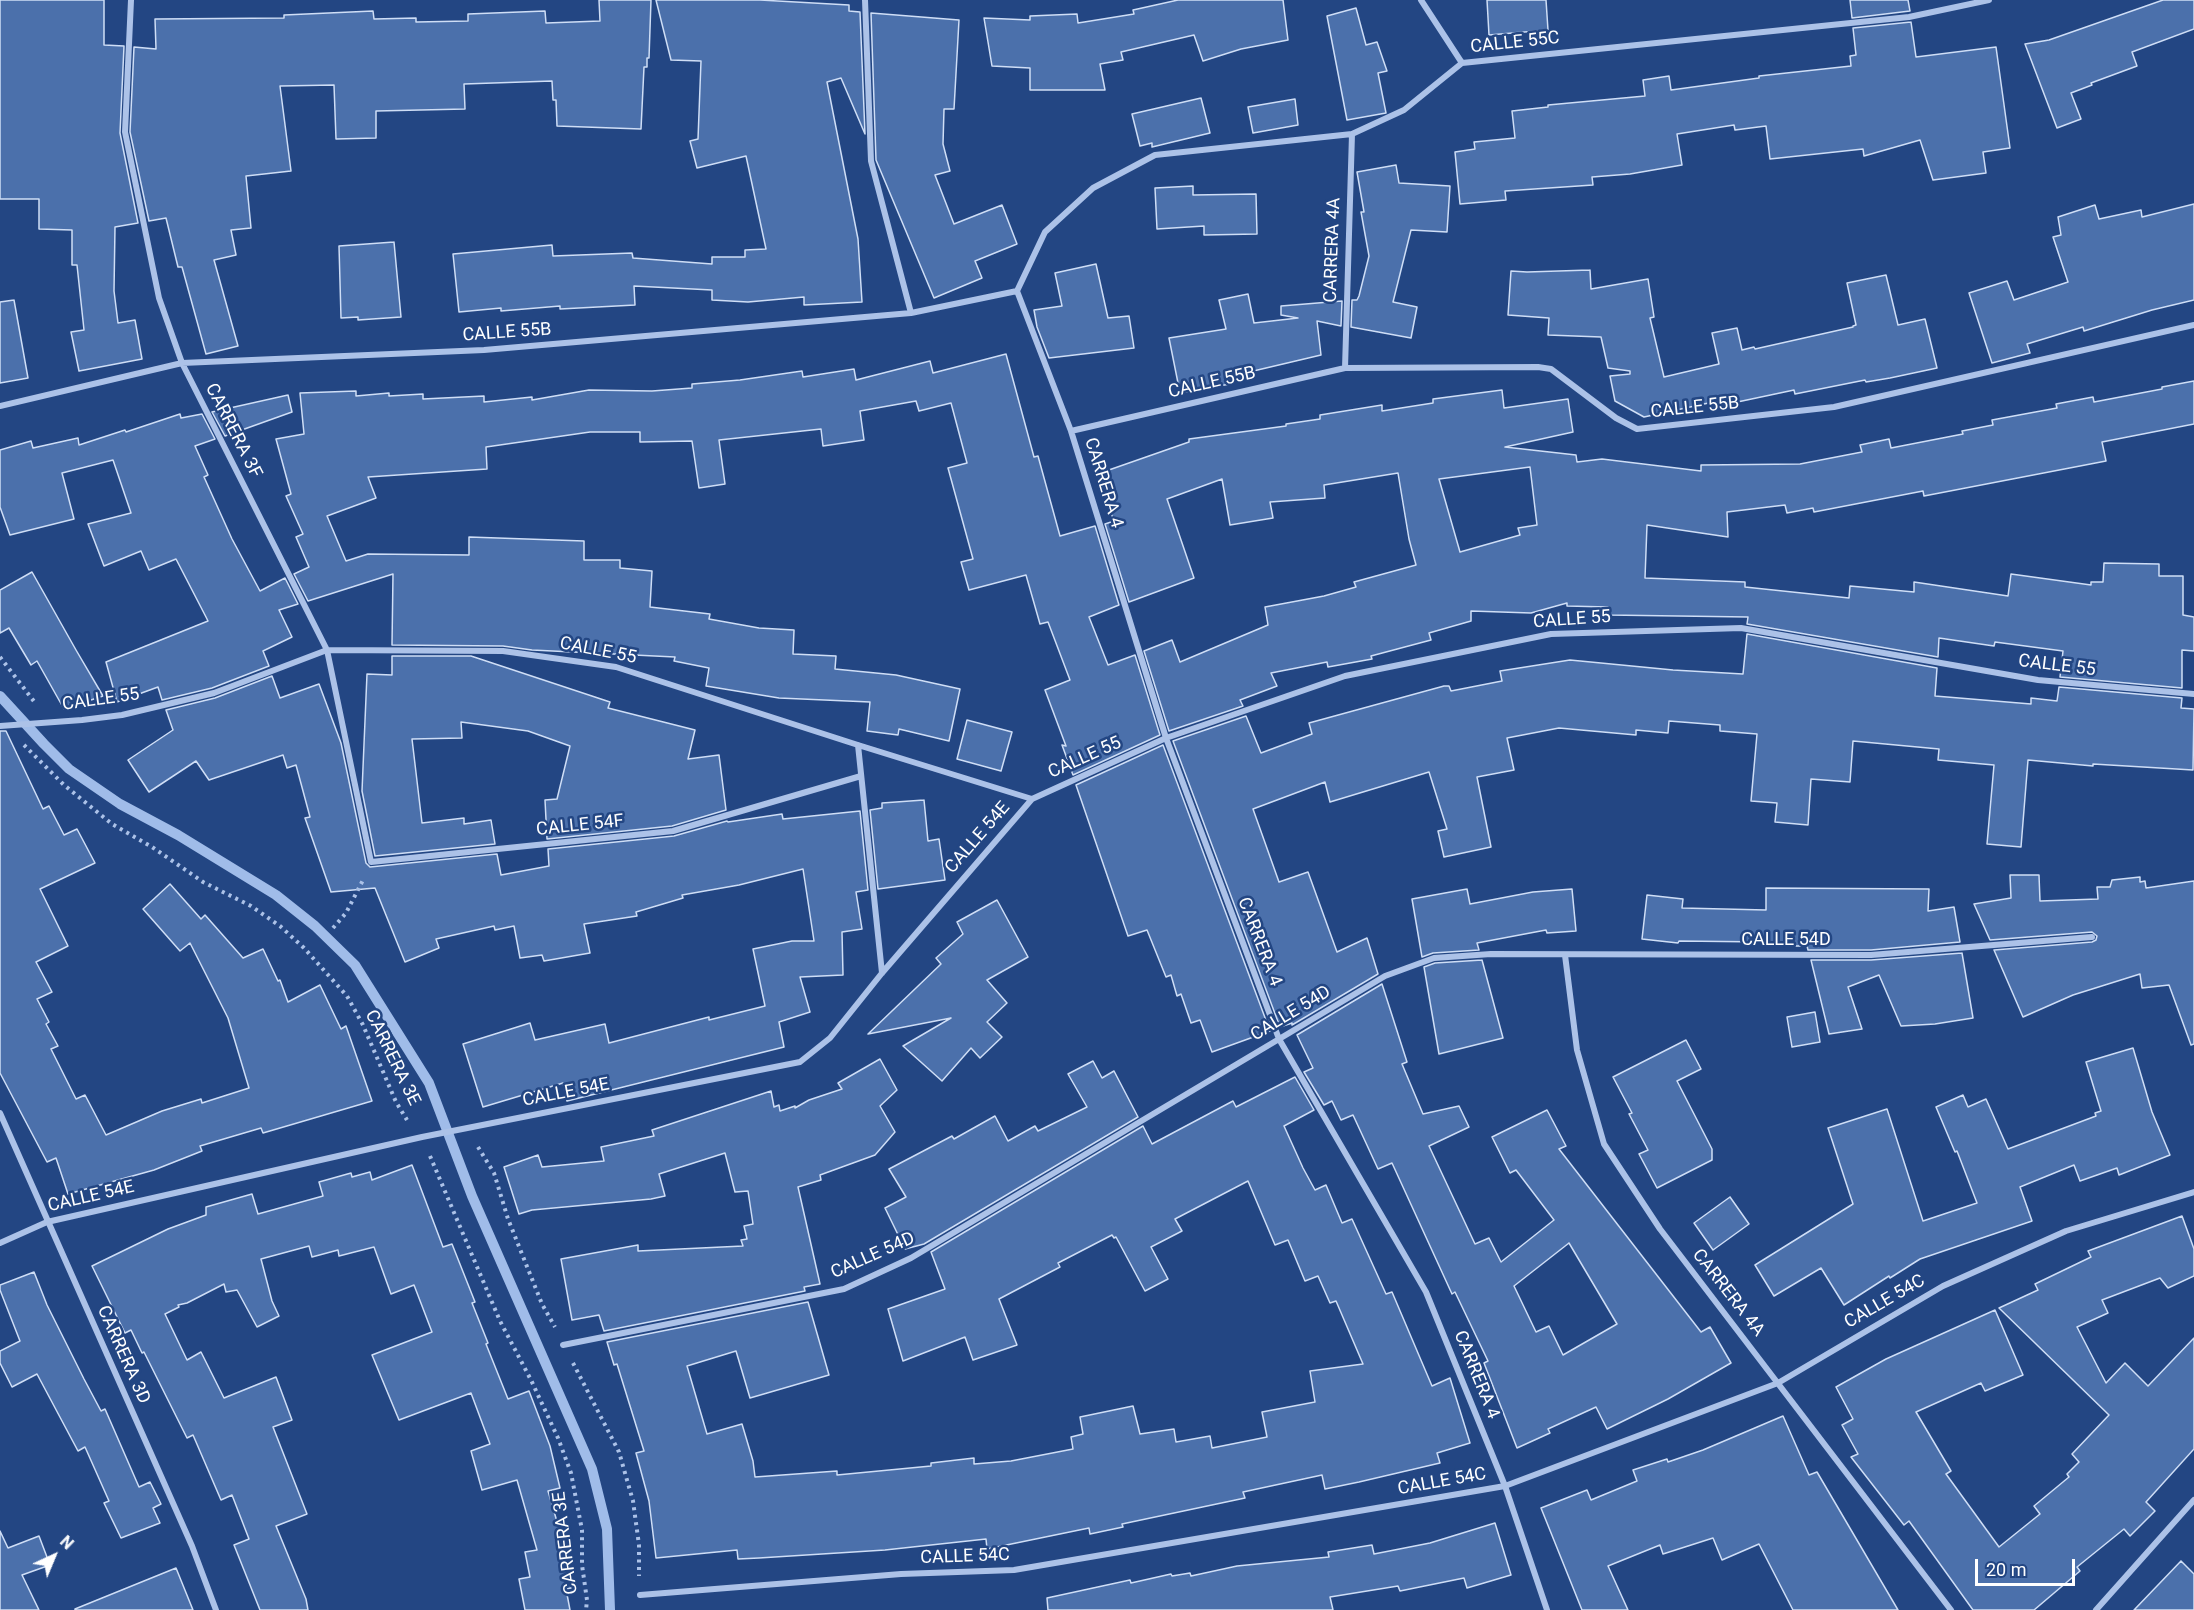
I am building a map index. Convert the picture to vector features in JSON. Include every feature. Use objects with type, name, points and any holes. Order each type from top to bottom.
[{"type":"street","name":"CARRERA 3F","points":[[131,0],[125,132],[159,298],[182,363],[327,650],[371,862]]},
{"type":"street","points":[[865,0],[872,160],[911,313]]},
{"type":"street","name":"CALLE 55C","points":[[1017,291],[1045,232],[1093,188],[1155,155],[1352,134],[1404,110],[1462,63],[1909,17],[1989,0]]},
{"type":"street","points":[[1423,1],[1462,63]]},
{"type":"street","name":"CARRERA 4A","points":[[1345,368],[1352,134]]},
{"type":"street","name":"CALLE 55B","points":[[0,406],[182,363],[483,350],[911,313],[1017,291]]},
{"type":"street","name":"CARRERA 4","points":[[1017,291],[1071,431],[1166,738],[1279,1039],[1426,1292],[1505,1486],[1547,1610]]},
{"type":"street","name":"CALLE 55B","points":[[1071,431],[1345,368],[1538,366],[1551,369],[1616,418],[1637,429],[1834,408],[2194,325]]},
{"type":"street","name":"CALLE 55","points":[[1,726],[122,715],[214,693],[327,650],[503,651],[616,666],[1032,799],[1166,738],[1345,676],[1551,634],[1741,628],[2038,680],[2194,694]]},
{"type":"street","points":[[858,745],[882,973]]},
{"type":"street","name":"CALLE 54F","points":[[371,862],[673,831],[861,776]]},
{"type":"street","name":"CALLE 54E","points":[[0,1243],[47,1222],[422,1137],[800,1062],[830,1038],[882,973],[1032,799]]},
{"type":"street","name":"CALLE 54D","points":[[564,1345],[844,1288],[911,1258],[1385,976],[1434,958],[1491,954],[1565,956],[1871,955],[2092,937]]},
{"type":"street","name":"CARRERA 4A","points":[[1565,956],[1577,1050],[1604,1144],[1660,1229],[1950,1610]]},
{"type":"street","name":"CARRERA 3D","points":[[0,1113],[192,1546],[216,1610]]},
{"type":"street","name":"CALLE 54C","points":[[640,1595],[901,1574],[1014,1570],[1505,1486],[1778,1383],[1943,1286],[2066,1231],[2194,1192]]},
{"type":"street","points":[[2096,1610],[2194,1500]]},
{"type":"path","points":[[0,657],[49,722]]},
{"type":"path","name":"CARRERA 3E","points":[[1,726],[112,824],[152,847],[203,882],[251,906],[279,926],[304,948],[346,996],[368,1035],[396,1102],[411,1126],[422,1137],[500,1321],[558,1438],[571,1473],[582,1530],[586,1610]]},
{"type":"path","points":[[333,928],[346,913],[371,862]]},
{"type":"building","points":[[0,0],[104,0],[104,45],[124,46],[120,133],[138,223],[115,227],[114,291],[118,323],[135,320],[142,359],[79,371],[71,332],[84,330],[77,265],[72,265],[72,230],[39,229],[39,199],[0,199]]},
{"type":"building","points":[[599,0],[651,0],[649,58],[647,58],[647,67],[644,67],[641,129],[557,126],[556,100],[553,100],[552,81],[464,84],[465,109],[376,111],[376,138],[336,139],[334,85],[280,86],[291,171],[246,176],[251,228],[231,230],[236,255],[214,260],[238,346],[206,354],[182,267],[178,267],[166,218],[149,221],[130,132],[134,47],[156,49],[155,19],[284,18],[284,15],[373,11],[374,19],[416,18],[416,22],[468,21],[468,14],[545,11],[546,23],[600,21]]},
{"type":"building","points":[[656,0],[760,0],[849,5],[849,11],[860,12],[865,134],[841,78],[827,82],[858,239],[862,302],[804,305],[804,297],[748,302],[712,300],[712,290],[634,286],[635,305],[560,309],[560,306],[501,311],[501,308],[459,312],[453,254],[552,245],[553,256],[632,253],[633,258],[712,264],[712,257],[745,257],[745,250],[766,249],[746,156],[697,168],[690,141],[698,139],[701,61],[671,60]]},
{"type":"building","points":[[1178,0],[1283,0],[1288,40],[1241,49],[1203,61],[1194,35],[1121,52],[1123,60],[1100,64],[1105,90],[1030,90],[1030,68],[992,66],[984,18],[1030,20],[1030,16],[1077,14],[1078,23],[1134,14],[1133,10]]},
{"type":"building","points":[[1487,0],[1546,0],[1548,30],[1489,35]]},
{"type":"building","points":[[1850,0],[1908,0],[1910,11],[1852,18]]},
{"type":"building","points":[[2163,0],[2194,0],[2194,29],[2132,52],[2137,66],[2071,93],[2081,119],[2057,128],[2025,44],[2049,40]]},
{"type":"building","points":[[1356,8],[1366,45],[1377,42],[1387,71],[1378,73],[1386,113],[1347,120],[1327,16]]},
{"type":"building","points":[[871,13],[959,20],[954,109],[944,109],[943,144],[950,171],[935,175],[954,224],[1002,205],[1017,244],[975,261],[982,278],[934,298],[876,160]]},
{"type":"building","points":[[1911,22],[1916,57],[1996,47],[2010,148],[1983,152],[1986,173],[1933,180],[1920,140],[1864,156],[1863,149],[1770,159],[1766,126],[1735,130],[1734,125],[1677,134],[1682,165],[1630,174],[1592,177],[1593,185],[1505,191],[1506,200],[1460,204],[1455,152],[1475,149],[1474,142],[1515,138],[1512,111],[1548,107],[1548,105],[1645,96],[1643,80],[1669,76],[1671,90],[1759,78],[1759,76],[1851,66],[1850,56],[1856,55],[1853,28]]},
{"type":"building","points":[[1201,98],[1210,133],[1152,147],[1152,143],[1140,146],[1132,114]]},
{"type":"building","points":[[1295,99],[1298,125],[1253,133],[1248,107]]},
{"type":"building","points":[[1396,165],[1399,183],[1450,186],[1447,232],[1411,230],[1393,302],[1417,307],[1411,338],[1351,327],[1352,300],[1357,300],[1359,296],[1369,256],[1357,172]]},
{"type":"building","points":[[1193,186],[1193,195],[1256,194],[1257,234],[1204,235],[1204,226],[1157,229],[1155,188]]},
{"type":"building","points":[[2194,204],[2194,300],[2084,331],[2083,327],[2027,344],[2030,353],[1992,363],[1969,293],[2007,281],[2014,300],[2068,282],[2053,237],[2061,235],[2058,217],[2095,205],[2099,219],[2141,210],[2142,217]]},
{"type":"building","points":[[394,242],[401,317],[358,320],[358,317],[341,318],[339,246]]},
{"type":"building","points":[[1096,264],[1108,318],[1129,316],[1134,348],[1049,358],[1037,327],[1034,310],[1062,306],[1055,273]]},
{"type":"building","points":[[1590,270],[1591,289],[1648,279],[1654,317],[1650,318],[1664,377],[1719,364],[1712,333],[1737,328],[1742,350],[1853,327],[1856,325],[1847,283],[1886,275],[1898,325],[1925,319],[1937,368],[1795,394],[1794,390],[1728,404],[1727,399],[1644,417],[1615,401],[1610,376],[1630,374],[1630,371],[1608,368],[1601,337],[1548,335],[1549,318],[1508,315],[1511,271]]},
{"type":"building","points":[[1248,294],[1254,323],[1298,318],[1281,315],[1281,306],[1342,301],[1341,326],[1317,321],[1321,355],[1228,377],[1230,384],[1180,393],[1169,338],[1226,329],[1219,300]]},
{"type":"building","points":[[14,300],[28,378],[0,383],[0,302]]},
{"type":"building","points":[[1006,354],[1034,457],[1038,456],[1060,536],[1095,526],[1119,605],[1089,617],[1108,665],[1135,655],[1160,735],[1073,775],[1062,745],[1066,746],[1045,690],[1070,680],[1048,622],[1040,624],[1026,575],[969,590],[961,562],[973,559],[948,468],[967,463],[951,403],[919,411],[916,401],[860,411],[864,440],[823,446],[821,429],[719,440],[725,484],[699,488],[692,441],[640,442],[640,432],[590,432],[486,447],[487,469],[368,477],[376,498],[327,516],[346,561],[368,554],[469,555],[469,537],[584,541],[584,560],[620,560],[620,568],[652,571],[650,607],[710,614],[709,619],[759,628],[794,630],[793,654],[836,656],[835,669],[896,675],[960,689],[949,741],[899,729],[898,735],[867,731],[870,702],[779,698],[706,686],[709,668],[674,661],[675,657],[532,650],[503,646],[392,645],[393,574],[308,601],[294,574],[309,567],[296,537],[303,534],[286,496],[291,494],[276,439],[304,434],[300,393],[356,391],[356,396],[389,393],[389,396],[423,394],[423,399],[484,396],[484,402],[532,397],[532,400],[589,390],[652,391],[692,388],[692,384],[802,371],[803,377],[854,369],[856,380],[930,361],[933,373]]},
{"type":"building","points":[[2194,381],[2194,424],[2102,442],[2106,461],[1924,496],[1923,491],[1814,512],[1813,508],[1787,513],[1785,505],[1727,512],[1728,537],[1647,525],[1645,578],[1745,582],[1745,587],[1849,598],[1850,586],[1914,592],[1914,582],[2008,596],[2011,574],[2091,585],[2091,582],[2103,582],[2104,563],[2159,564],[2159,576],[2183,576],[2183,615],[2194,617],[2194,651],[2182,650],[2182,688],[2060,677],[2063,651],[1995,642],[1994,646],[1939,638],[1938,657],[1747,624],[1748,617],[1608,615],[1608,607],[1567,606],[1567,603],[1531,613],[1471,611],[1471,621],[1429,633],[1431,640],[1371,656],[1372,659],[1328,667],[1327,662],[1271,673],[1277,686],[1240,700],[1243,706],[1169,731],[1144,651],[1172,640],[1180,662],[1268,625],[1265,607],[1324,596],[1356,587],[1354,582],[1416,565],[1409,539],[1398,473],[1324,485],[1325,498],[1270,502],[1273,518],[1230,525],[1222,479],[1167,499],[1194,578],[1129,602],[1105,524],[1114,521],[1105,497],[1114,494],[1106,471],[1189,442],[1189,439],[1286,426],[1286,424],[1320,419],[1320,415],[1382,405],[1382,411],[1433,403],[1433,399],[1502,390],[1504,408],[1568,399],[1573,432],[1505,447],[1576,455],[1577,462],[1602,459],[1701,471],[1701,465],[1800,464],[1862,452],[1860,445],[1889,439],[1891,448],[1963,434],[1962,431],[1993,425],[1992,420],[2057,408],[2056,404],[2093,397],[2094,402],[2162,389],[2162,387]],"holes":[[[1530,467],[1537,525],[1518,528],[1520,535],[1460,552],[1439,479]]]},
{"type":"building","points":[[288,395],[292,412],[225,436],[212,412]]},
{"type":"building","points":[[180,414],[181,418],[202,414],[215,439],[195,446],[208,475],[204,477],[232,539],[260,591],[285,578],[298,604],[279,610],[292,637],[263,651],[269,666],[212,688],[162,700],[158,687],[117,702],[106,662],[208,621],[176,559],[149,570],[141,551],[104,566],[88,524],[131,513],[113,460],[62,473],[74,519],[10,535],[0,507],[0,450],[31,441],[33,448],[78,438],[79,445]]},
{"type":"building","points":[[32,572],[103,696],[64,709],[37,661],[31,665],[9,628],[0,633],[0,590]]},
{"type":"building","points":[[1747,634],[1937,668],[1935,696],[2031,704],[2031,698],[2057,701],[2059,687],[2182,698],[2181,708],[2194,709],[2193,770],[2093,764],[2093,766],[2028,760],[2021,847],[1987,844],[1994,765],[1938,760],[1939,749],[1853,741],[1850,782],[1811,779],[1808,825],[1775,822],[1777,803],[1751,801],[1757,734],[1720,731],[1720,725],[1669,721],[1668,733],[1636,730],[1636,735],[1559,728],[1507,738],[1514,770],[1477,777],[1491,847],[1444,857],[1438,831],[1447,829],[1429,772],[1330,802],[1325,782],[1253,809],[1279,882],[1308,872],[1337,952],[1367,938],[1378,974],[1292,1025],[1292,1023],[1280,1027],[1173,741],[1246,716],[1261,753],[1312,734],[1309,723],[1444,686],[1449,686],[1451,691],[1502,681],[1500,671],[1570,660],[1743,674]]},
{"type":"building","points":[[392,656],[471,656],[610,702],[608,708],[695,730],[688,759],[719,755],[726,810],[672,826],[547,839],[545,800],[557,799],[570,746],[528,731],[461,722],[462,738],[412,739],[422,823],[464,818],[464,824],[491,820],[495,844],[375,856],[362,791],[367,674],[392,675]]},
{"type":"building","points":[[272,676],[280,698],[319,684],[341,743],[366,863],[370,867],[497,854],[501,875],[549,866],[548,849],[674,836],[727,821],[782,814],[783,819],[860,811],[868,890],[856,892],[862,929],[842,932],[843,975],[800,977],[810,1012],[779,1022],[784,1047],[567,1101],[563,1083],[483,1107],[463,1044],[530,1023],[535,1040],[605,1024],[609,1043],[709,1017],[709,1020],[765,1006],[753,949],[792,941],[814,941],[803,869],[739,885],[682,895],[683,898],[636,912],[637,916],[584,924],[590,953],[544,961],[542,955],[520,958],[514,926],[495,930],[494,926],[436,939],[439,948],[405,962],[375,888],[331,892],[305,818],[310,817],[296,765],[287,768],[283,755],[209,780],[196,761],[149,792],[128,760],[173,730],[166,710],[215,698]]},
{"type":"building","points":[[967,720],[1012,732],[1001,771],[957,759]]},
{"type":"building","points":[[0,731],[6,731],[43,809],[49,806],[64,835],[77,829],[95,863],[40,889],[68,946],[36,962],[52,992],[37,999],[49,1022],[46,1024],[58,1046],[51,1049],[76,1099],[85,1095],[106,1135],[162,1111],[201,1099],[202,1103],[249,1088],[228,1018],[190,943],[180,951],[143,909],[170,884],[201,919],[205,915],[243,958],[263,949],[278,981],[280,980],[288,1002],[320,985],[341,1029],[346,1026],[372,1101],[263,1133],[261,1128],[200,1146],[202,1151],[154,1170],[68,1194],[56,1158],[47,1162],[0,1073]]},
{"type":"building","points":[[1163,745],[1270,1031],[1212,1052],[1200,1020],[1191,1023],[1181,994],[1177,996],[1171,975],[1166,977],[1147,930],[1128,936],[1076,785]]},
{"type":"building","points":[[924,800],[928,841],[939,839],[945,880],[878,889],[870,810],[882,808],[882,803]]},
{"type":"building","points":[[2010,875],[2039,875],[2040,901],[2098,899],[2097,887],[2110,887],[2112,880],[2140,877],[2140,882],[2145,881],[2146,888],[2194,881],[2194,1044],[2191,1045],[2169,985],[2142,988],[2140,974],[2073,995],[2023,1017],[1994,950],[2092,942],[2097,936],[2092,932],[1990,940],[1974,904],[2011,898]]},
{"type":"building","points":[[1766,888],[1929,889],[1928,911],[1954,907],[1960,942],[1871,950],[1808,950],[1807,946],[1765,946],[1766,942],[1679,941],[1678,943],[1642,939],[1647,895],[1683,899],[1682,908],[1766,910]]},
{"type":"building","points":[[1467,889],[1470,904],[1533,892],[1572,889],[1576,931],[1547,933],[1546,930],[1477,943],[1479,950],[1433,953],[1422,957],[1412,899]]},
{"type":"building","points":[[997,900],[1028,957],[987,980],[1007,1003],[987,1022],[1002,1037],[980,1058],[971,1048],[942,1081],[903,1046],[951,1018],[868,1034],[941,964],[936,958],[963,934],[957,922]]},
{"type":"building","points":[[1962,953],[1973,1018],[1901,1026],[1879,975],[1848,987],[1862,1029],[1829,1034],[1811,960],[1871,960]]},
{"type":"building","points":[[1482,960],[1503,1038],[1439,1054],[1424,967],[1435,963]]},
{"type":"building","points":[[1382,984],[1407,1062],[1402,1064],[1423,1114],[1459,1106],[1469,1127],[1429,1146],[1475,1244],[1489,1238],[1501,1262],[1554,1220],[1516,1170],[1510,1173],[1492,1137],[1547,1110],[1566,1146],[1559,1149],[1701,1332],[1710,1327],[1731,1363],[1668,1399],[1607,1429],[1596,1407],[1548,1429],[1550,1433],[1517,1448],[1484,1363],[1488,1361],[1455,1292],[1452,1294],[1392,1163],[1378,1169],[1353,1115],[1341,1120],[1332,1101],[1324,1105],[1304,1072],[1313,1068],[1297,1035]],"holes":[[[1569,1243],[1617,1324],[1563,1355],[1549,1326],[1536,1332],[1514,1286]]]},
{"type":"building","points":[[1815,1012],[1820,1042],[1792,1047],[1787,1017]]},
{"type":"building","points":[[1686,1040],[1701,1069],[1677,1081],[1712,1149],[1712,1160],[1657,1188],[1639,1154],[1648,1150],[1613,1077]]},
{"type":"building","points":[[2133,1048],[2152,1112],[2170,1155],[2119,1175],[2117,1168],[2080,1181],[2074,1165],[2020,1187],[2032,1221],[1920,1259],[1844,1305],[1821,1268],[1774,1296],[1755,1265],[1853,1204],[1828,1128],[1887,1109],[1923,1221],[1977,1203],[1957,1151],[1955,1152],[1936,1107],[1963,1095],[1968,1107],[1986,1099],[2008,1149],[2096,1116],[2095,1113],[2101,1111],[2086,1062]]},
{"type":"building","points":[[880,1059],[897,1090],[880,1106],[895,1132],[875,1155],[820,1175],[821,1180],[798,1187],[820,1284],[804,1287],[805,1291],[604,1331],[599,1315],[572,1320],[561,1259],[638,1245],[638,1251],[743,1246],[741,1240],[747,1239],[744,1226],[753,1224],[748,1191],[735,1192],[725,1153],[659,1174],[665,1196],[532,1210],[519,1214],[504,1167],[538,1155],[542,1167],[604,1161],[601,1147],[654,1136],[652,1130],[771,1091],[774,1107],[779,1105],[780,1111],[795,1106],[795,1108],[809,1100],[842,1089],[838,1083]]},
{"type":"building","points":[[1093,1061],[1102,1078],[1114,1071],[1138,1117],[924,1244],[905,1249],[885,1208],[906,1197],[889,1169],[952,1136],[954,1139],[995,1116],[1008,1141],[1035,1126],[1038,1131],[1087,1107],[1068,1074]]},
{"type":"building","points":[[1295,1077],[1314,1110],[1284,1126],[1303,1168],[1315,1190],[1326,1185],[1342,1223],[1352,1219],[1386,1294],[1392,1292],[1432,1386],[1450,1378],[1470,1443],[1437,1453],[1440,1463],[1359,1482],[1325,1489],[1322,1475],[1243,1492],[1245,1498],[1122,1524],[1123,1527],[1090,1534],[1089,1528],[987,1549],[986,1539],[885,1550],[759,1558],[738,1559],[737,1550],[656,1558],[649,1501],[636,1453],[644,1451],[617,1364],[614,1365],[607,1342],[808,1302],[829,1375],[750,1398],[736,1351],[687,1366],[707,1434],[742,1424],[753,1461],[755,1477],[837,1471],[837,1475],[931,1466],[931,1463],[974,1458],[974,1464],[1011,1461],[1073,1449],[1071,1437],[1083,1434],[1080,1417],[1133,1406],[1140,1434],[1174,1429],[1176,1442],[1210,1436],[1212,1448],[1267,1437],[1262,1412],[1315,1402],[1310,1371],[1363,1364],[1336,1301],[1330,1303],[1318,1276],[1305,1281],[1288,1240],[1275,1245],[1248,1181],[1175,1219],[1182,1231],[1151,1247],[1168,1279],[1145,1291],[1116,1237],[1112,1235],[1058,1263],[1060,1267],[999,1299],[1017,1345],[973,1360],[965,1337],[903,1361],[888,1309],[945,1289],[931,1252],[1143,1126],[1152,1144],[1233,1101],[1236,1107]]},
{"type":"building","points":[[412,1165],[443,1247],[452,1244],[475,1302],[472,1303],[488,1343],[486,1344],[508,1399],[529,1391],[550,1446],[560,1488],[548,1491],[563,1542],[571,1588],[566,1589],[570,1610],[525,1610],[519,1579],[530,1577],[525,1552],[537,1550],[517,1480],[482,1490],[471,1451],[490,1444],[471,1393],[399,1420],[372,1355],[432,1332],[414,1285],[391,1294],[374,1247],[339,1256],[338,1250],[312,1257],[309,1246],[261,1259],[272,1301],[279,1316],[257,1327],[237,1290],[226,1292],[224,1284],[187,1303],[178,1305],[179,1307],[165,1314],[187,1360],[201,1352],[224,1398],[276,1377],[292,1420],[273,1427],[307,1514],[276,1526],[306,1599],[308,1610],[260,1610],[234,1545],[249,1539],[232,1495],[221,1500],[193,1435],[187,1438],[144,1352],[142,1353],[131,1330],[125,1333],[92,1266],[168,1229],[206,1215],[206,1207],[252,1194],[258,1214],[323,1196],[319,1182],[351,1173],[352,1177],[370,1172],[372,1180]]},
{"type":"building","points":[[1730,1197],[1749,1224],[1713,1250],[1694,1223]]},
{"type":"building","points":[[2182,1216],[2194,1249],[2194,1276],[2168,1288],[2160,1278],[2102,1300],[2108,1313],[2077,1327],[2106,1383],[2125,1363],[2148,1386],[2194,1338],[2194,1449],[2146,1502],[2155,1511],[2130,1536],[2124,1529],[2077,1567],[2080,1571],[2034,1610],[1973,1610],[1909,1521],[1904,1525],[1851,1457],[1858,1454],[1842,1425],[1853,1419],[1836,1387],[1886,1359],[1995,1310],[2023,1375],[1985,1391],[1981,1383],[1916,1412],[1951,1471],[1946,1474],[1999,1547],[2040,1514],[2034,1506],[2069,1477],[2067,1474],[2079,1462],[2072,1454],[2109,1415],[1999,1308],[2038,1290],[2035,1284],[2091,1257],[2088,1251]]},
{"type":"building","points":[[34,1272],[47,1305],[84,1379],[101,1411],[105,1409],[139,1487],[150,1482],[161,1504],[153,1508],[160,1523],[121,1538],[104,1503],[109,1501],[85,1447],[78,1451],[37,1374],[12,1387],[0,1363],[0,1351],[20,1341],[0,1285]]},
{"type":"building","points":[[1783,1416],[1809,1475],[1817,1472],[1898,1610],[1793,1610],[1759,1544],[1722,1560],[1713,1538],[1663,1554],[1660,1545],[1608,1566],[1628,1610],[1582,1610],[1541,1508],[1587,1490],[1591,1500],[1637,1481],[1633,1470],[1667,1459],[1668,1462],[1703,1450]]},
{"type":"building","points":[[1495,1523],[1511,1575],[1467,1588],[1464,1578],[1400,1591],[1398,1586],[1330,1597],[1333,1610],[1048,1610],[1047,1598],[1130,1580],[1131,1583],[1171,1574],[1172,1576],[1190,1573],[1191,1576],[1237,1566],[1329,1557],[1328,1552],[1372,1545],[1374,1554],[1430,1543]]},
{"type":"building","points":[[0,1531],[8,1548],[39,1536],[50,1565],[22,1575],[39,1610],[0,1610]]},
{"type":"building","points":[[2181,1561],[2194,1574],[2194,1610],[2134,1610]]},
{"type":"building","points":[[176,1568],[193,1610],[75,1610],[75,1609]]},
{"type":"waterway","points":[[0,696],[69,769],[120,804],[178,835],[276,895],[315,926],[355,965],[429,1083],[472,1196],[592,1469],[607,1529],[610,1610]]}]
